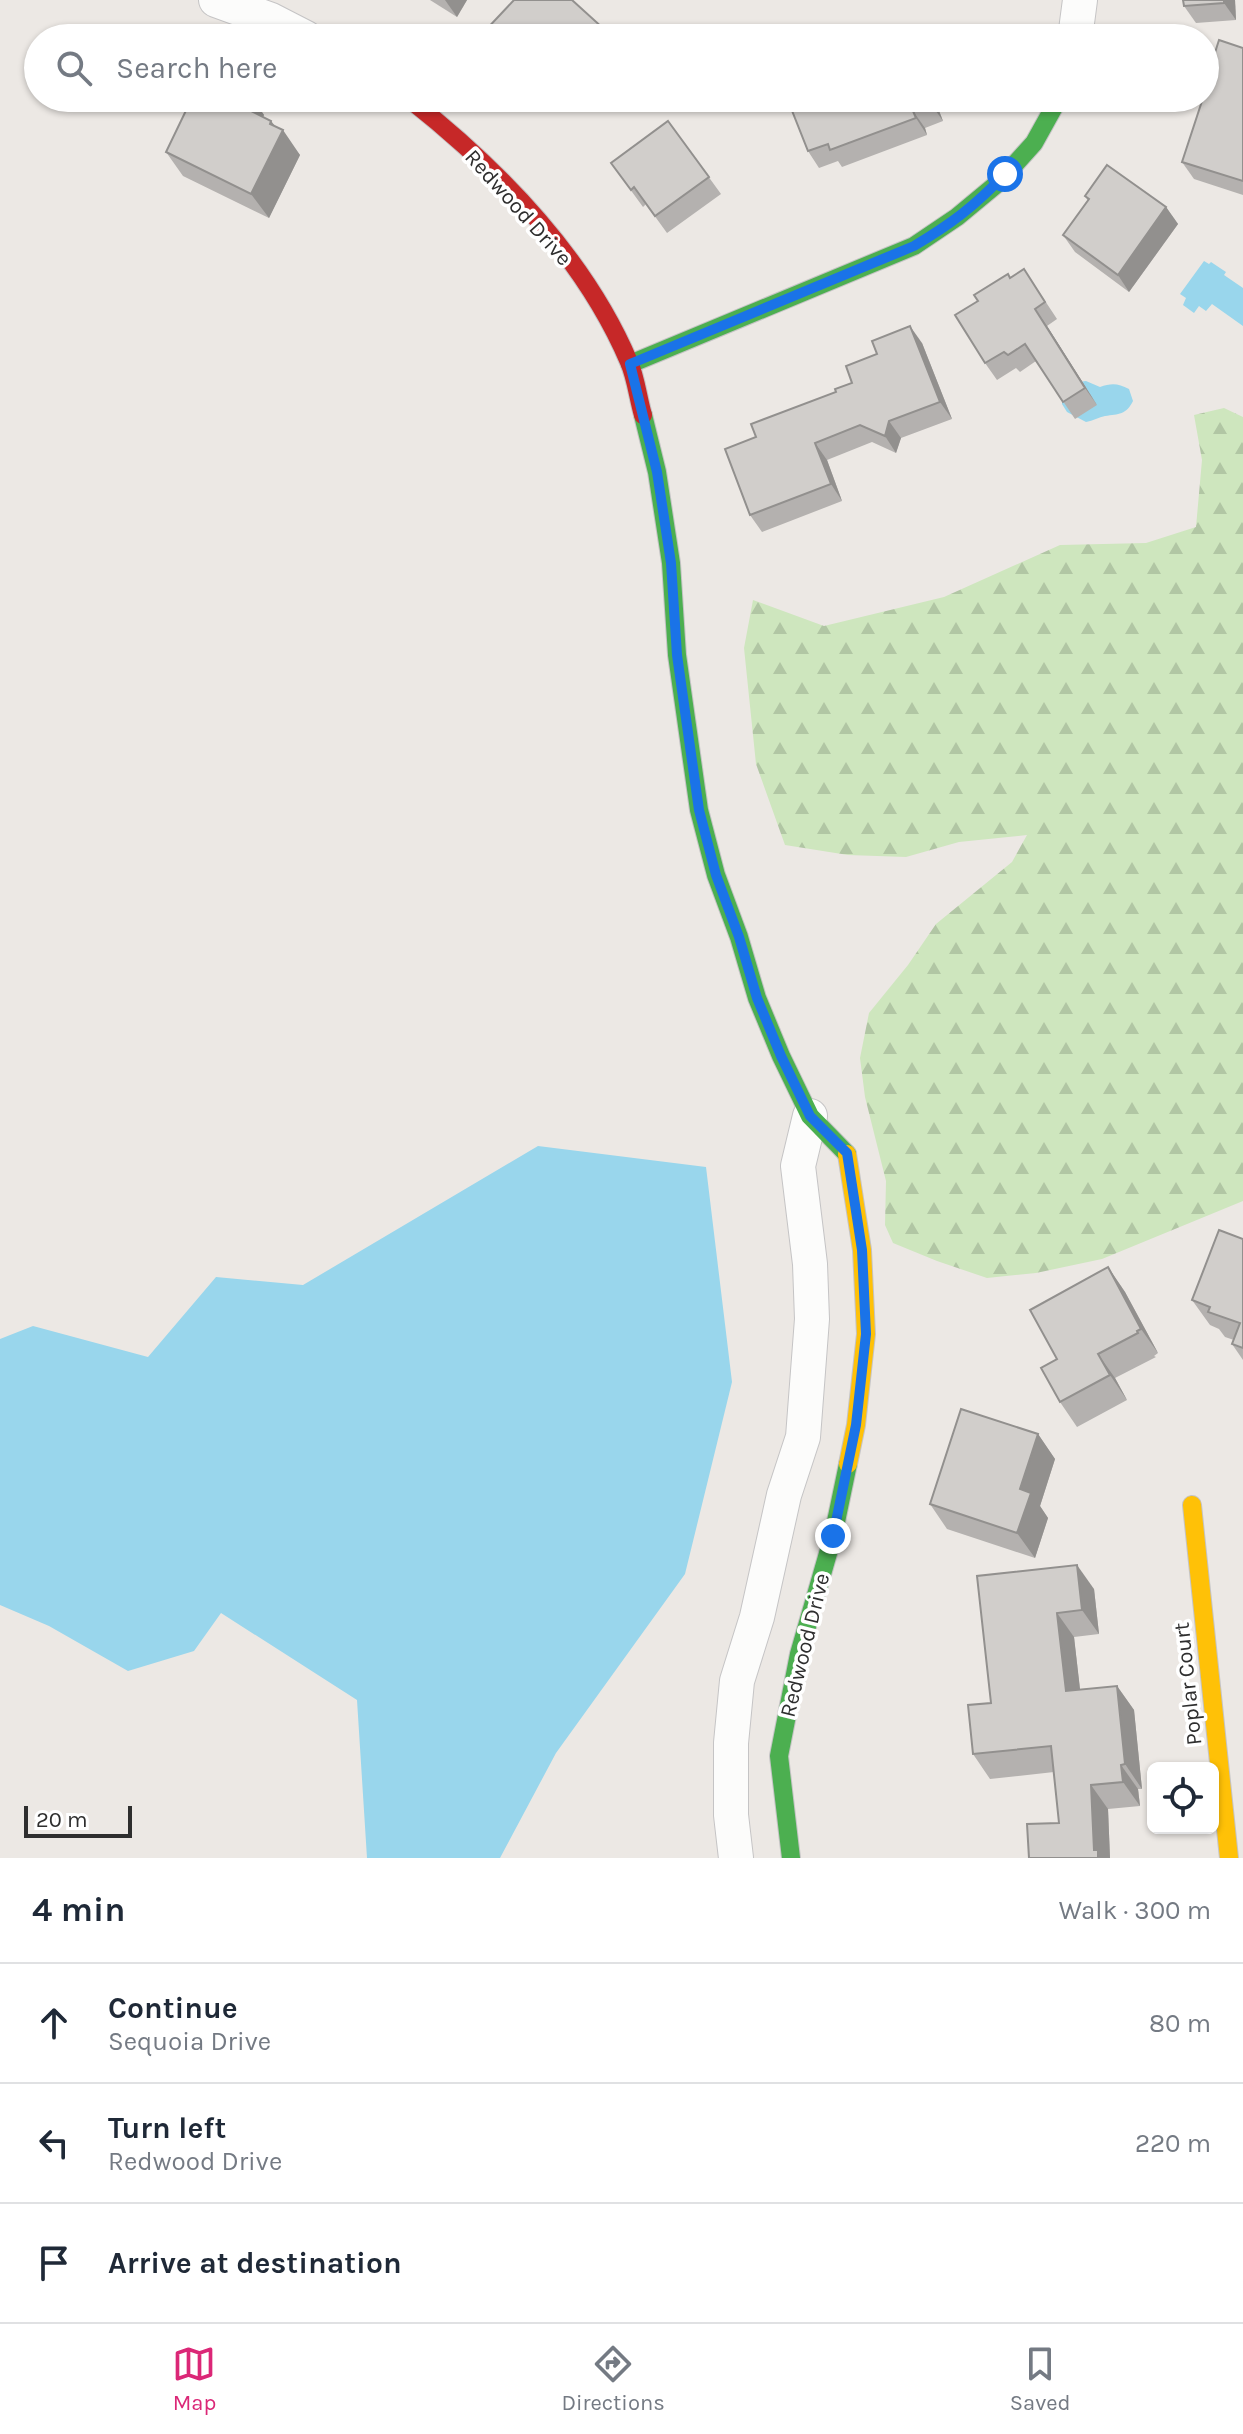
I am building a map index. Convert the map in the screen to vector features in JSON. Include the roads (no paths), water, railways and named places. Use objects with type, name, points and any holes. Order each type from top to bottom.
[{"type":"street","points":[[216,0],[279,24]]},
{"type":"street","points":[[1077,24],[1080,0]]},
{"type":"street","name":"Redwood Drive","points":[[426,112],[481,161],[566,254],[602,309],[630,364],[660,487],[671,563],[677,655],[699,810],[716,875],[757,998],[810,1116],[847,1153],[862,1250],[866,1334],[856,1425],[833,1536],[799,1654],[779,1756],[791,1858]]},
{"type":"street","points":[[630,364],[914,246],[978,203],[1031,148],[1053,112]]},
{"type":"street","points":[[736,1858],[731,1815],[731,1743],[737,1681],[757,1617],[784,1495],[803,1437],[812,1319],[810,1264],[798,1166],[810,1116]]},
{"type":"street","name":"Poplar Court","points":[[1192,1505],[1229,1858]]},
{"type":"water","points":[[1204,261],[1226,272],[1224,275],[1243,288],[1243,326],[1212,304],[1206,311],[1199,306],[1194,313],[1183,305],[1186,298],[1180,294]]},
{"type":"water","points":[[1086,381],[1100,387],[1114,384],[1125,387],[1129,389],[1133,401],[1122,413],[1086,422],[1067,412],[1062,404],[1070,389]]},
{"type":"water","points":[[538,1146],[706,1167],[732,1382],[685,1574],[556,1753],[500,1858],[367,1858],[357,1700],[221,1613],[194,1651],[128,1671],[49,1626],[0,1605],[0,1339],[33,1326],[148,1357],[216,1277],[303,1285]]}]
